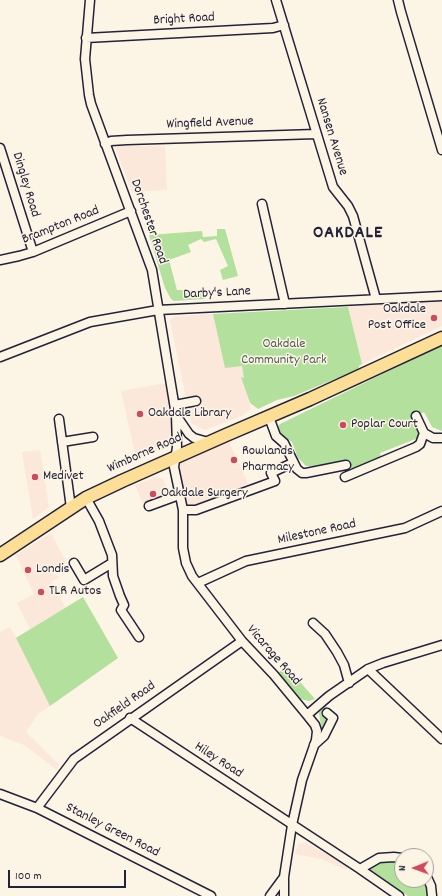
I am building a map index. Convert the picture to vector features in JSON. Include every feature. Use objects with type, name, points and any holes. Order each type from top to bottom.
[{"type":"highway","name":"Wimborne Road","points":[[0,555],[86,498],[176,456],[357,378],[442,338]]},
{"type":"street","name":"Dorchester Road","points":[[90,0],[85,59],[89,95],[105,144],[152,270],[175,405],[178,440],[176,456]]},
{"type":"street","name":"Nansen Avenue","points":[[276,0],[333,187],[348,206],[353,216],[376,299]]},
{"type":"street","points":[[398,0],[442,150]]},
{"type":"street","name":"Bright Road","points":[[86,38],[273,28],[284,25]]},
{"type":"street","name":"Wingfield Avenue","points":[[105,144],[111,141],[126,140],[316,134]]},
{"type":"street","name":"Dingley Road","points":[[0,148],[33,252]]},
{"type":"street","points":[[262,204],[285,304]]},
{"type":"street","name":"Brampton Road","points":[[0,260],[33,252],[131,211]]},
{"type":"street","name":"Darby's Lane","points":[[0,357],[90,322],[158,310],[442,296]]},
{"type":"street","points":[[175,405],[196,401]]},
{"type":"street","points":[[176,415],[189,434],[194,438],[208,442]]},
{"type":"street","points":[[416,416],[424,433],[433,438],[442,438]]},
{"type":"street","points":[[269,417],[276,436],[284,443],[297,468],[302,473],[346,464]]},
{"type":"street","points":[[59,419],[71,508]]},
{"type":"street","points":[[345,478],[416,447],[420,444],[424,433]]},
{"type":"street","points":[[62,442],[93,437]]},
{"type":"street","name":"Vicarage Road","points":[[176,456],[174,467],[183,510],[183,548],[186,564],[192,576],[242,641],[274,675],[315,725],[316,731],[314,745],[302,780],[292,825],[284,877],[284,896]]},
{"type":"street","points":[[183,510],[196,510],[275,481],[271,473],[288,465]]},
{"type":"street","points":[[149,506],[179,495]]},
{"type":"street","points":[[86,498],[102,527],[112,555],[113,576],[124,605],[121,610],[139,637]]},
{"type":"street","name":"Milestone Road","points":[[198,583],[246,561],[405,528],[442,511]]},
{"type":"street","points":[[74,563],[84,580],[112,563]]},
{"type":"street","points":[[313,623],[325,634],[337,652],[344,665],[349,683]]},
{"type":"street","name":"Oakfield Road","points":[[37,808],[74,759],[130,718],[242,641]]},
{"type":"street","points":[[307,715],[329,696],[368,669],[442,645]]},
{"type":"street","points":[[368,669],[442,739]]},
{"type":"street","points":[[314,745],[324,736],[333,718],[327,713]]},
{"type":"street","name":"Hiley Road","points":[[130,718],[399,896]]},
{"type":"street","name":"Stanley Green Road","points":[[0,794],[37,808],[211,896]]},
{"type":"street","points":[[360,869],[379,858],[394,857]]},
{"type":"street","name":"Vicarage Road","points":[[270,896],[284,877]]},
{"type":"shaded area","points":[[165,146],[167,190],[132,192],[115,147]]},
{"type":"shaded area","points":[[442,301],[442,326],[362,364],[348,307],[372,304]]},
{"type":"shaded area","points":[[213,314],[225,368],[242,365],[245,378],[242,378],[251,409],[242,416],[205,430],[191,423],[170,320],[173,317]]},
{"type":"shaded area","points":[[166,383],[172,423],[170,439],[161,449],[136,458],[121,391]]},
{"type":"shaded area","points":[[226,435],[251,490],[183,510],[176,456]]},
{"type":"shaded area","points":[[40,450],[49,507],[33,519],[22,452]]},
{"type":"shaded area","points":[[156,477],[163,479],[172,499],[145,509],[135,485]]},
{"type":"shaded area","points":[[51,533],[67,563],[52,573],[60,577],[51,582],[66,608],[83,597],[118,658],[37,715],[26,732],[59,765],[57,770],[24,745],[0,736],[0,632],[10,627],[16,637],[30,629],[17,603],[34,594],[16,555]]},
{"type":"shaded area","points":[[305,842],[347,866],[347,870],[321,859],[295,854],[298,844]]},
{"type":"green space","points":[[217,229],[225,229],[238,276],[223,280],[220,270],[228,266],[216,239],[204,242],[201,239],[188,245],[191,252],[169,260],[177,290],[203,290],[205,299],[174,301],[171,299],[165,288],[149,235],[202,231],[203,237],[217,236]]},
{"type":"green space","name":"Oakdale Community Park","points":[[348,307],[362,364],[359,366],[359,369],[294,396],[277,400],[258,409],[250,403],[241,377],[244,378],[242,366],[225,368],[213,314]]},
{"type":"green space","points":[[442,345],[442,431],[432,427],[424,412],[412,418],[420,434],[418,438],[380,453],[381,457],[353,469],[349,467],[347,460],[317,466],[306,466],[298,458],[292,442],[279,434],[277,427],[280,424]]},
{"type":"green space","points":[[83,597],[118,658],[50,706],[16,638]]},
{"type":"green space","points":[[286,666],[315,699],[309,701],[300,699],[277,674]]},
{"type":"green space","points":[[326,706],[329,709],[325,713],[330,718],[322,732],[319,713]]},
{"type":"green space","points":[[394,860],[394,886],[368,868],[373,864]]},
{"type":"green space","points":[[397,888],[428,888],[430,896],[408,896]]},
{"type":"place","name":"Oakdale Post Office","points":[[434,318]]},
{"type":"place","name":"Oakdale Library","points":[[140,414]]},
{"type":"place","name":"Poplar Court","points":[[343,425]]},
{"type":"place","name":"Rowlands Pharmacy","points":[[234,460]]},
{"type":"place","name":"Medivet","points":[[35,477]]},
{"type":"place","name":"Oakdale Surgery","points":[[153,494]]},
{"type":"place","name":"Londis","points":[[28,570]]},
{"type":"place","name":"TLR Autos","points":[[41,592]]},
{"type":"district","name":"OAKDALE","points":[[348,235]]}]
